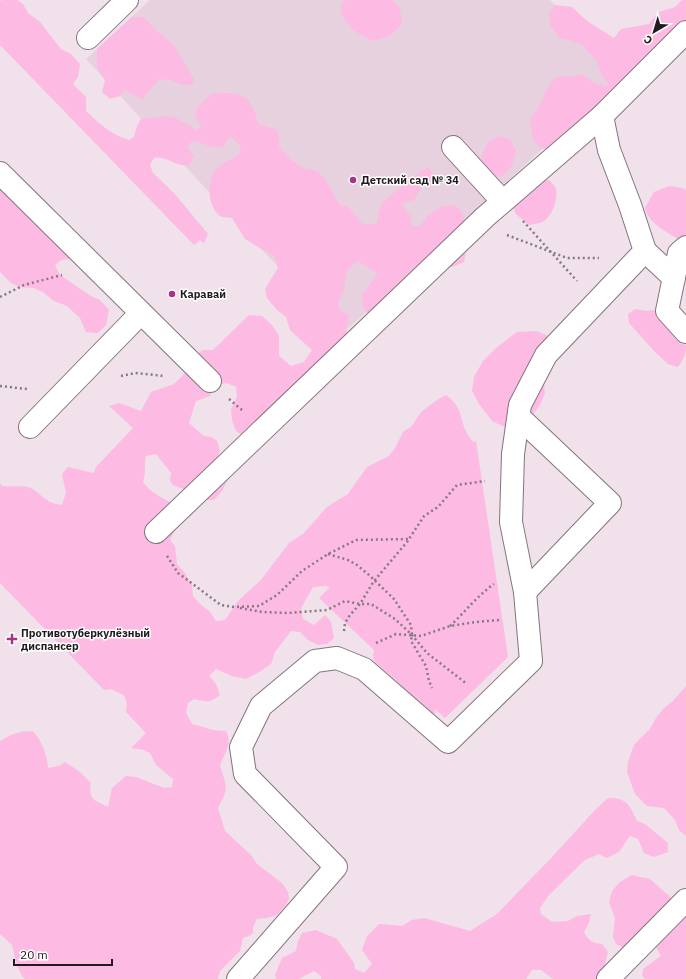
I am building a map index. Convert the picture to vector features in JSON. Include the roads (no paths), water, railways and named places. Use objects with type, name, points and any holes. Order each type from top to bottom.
[{"type":"lane","points":[[88,38],[127,0]]},
{"type":"lane","points":[[156,532],[468,232],[602,116],[686,32]]},
{"type":"lane","points":[[602,116],[609,150],[630,204],[639,257],[674,278]]},
{"type":"lane","points":[[453,147],[502,202]]},
{"type":"lane","points":[[0,173],[210,381]]},
{"type":"lane","points":[[686,247],[679,254],[667,311],[686,332]]},
{"type":"lane","points":[[238,979],[336,867],[245,774],[241,747],[261,706],[315,661],[344,661],[364,669],[448,742],[531,661],[525,592],[511,522],[514,454],[520,405],[546,355],[639,257]]},
{"type":"lane","points":[[30,427],[141,313]]},
{"type":"lane","points":[[518,417],[610,503],[525,592]]},
{"type":"lane","points":[[608,979],[686,900]]},
{"type":"place","name":"Детский сад № 34","points":[[353,180]]},
{"type":"place","name":"Каравай","points":[[172,294]]},
{"type":"place","name":"Противотуберкулёзный диспансер","points":[[12,639]]}]
